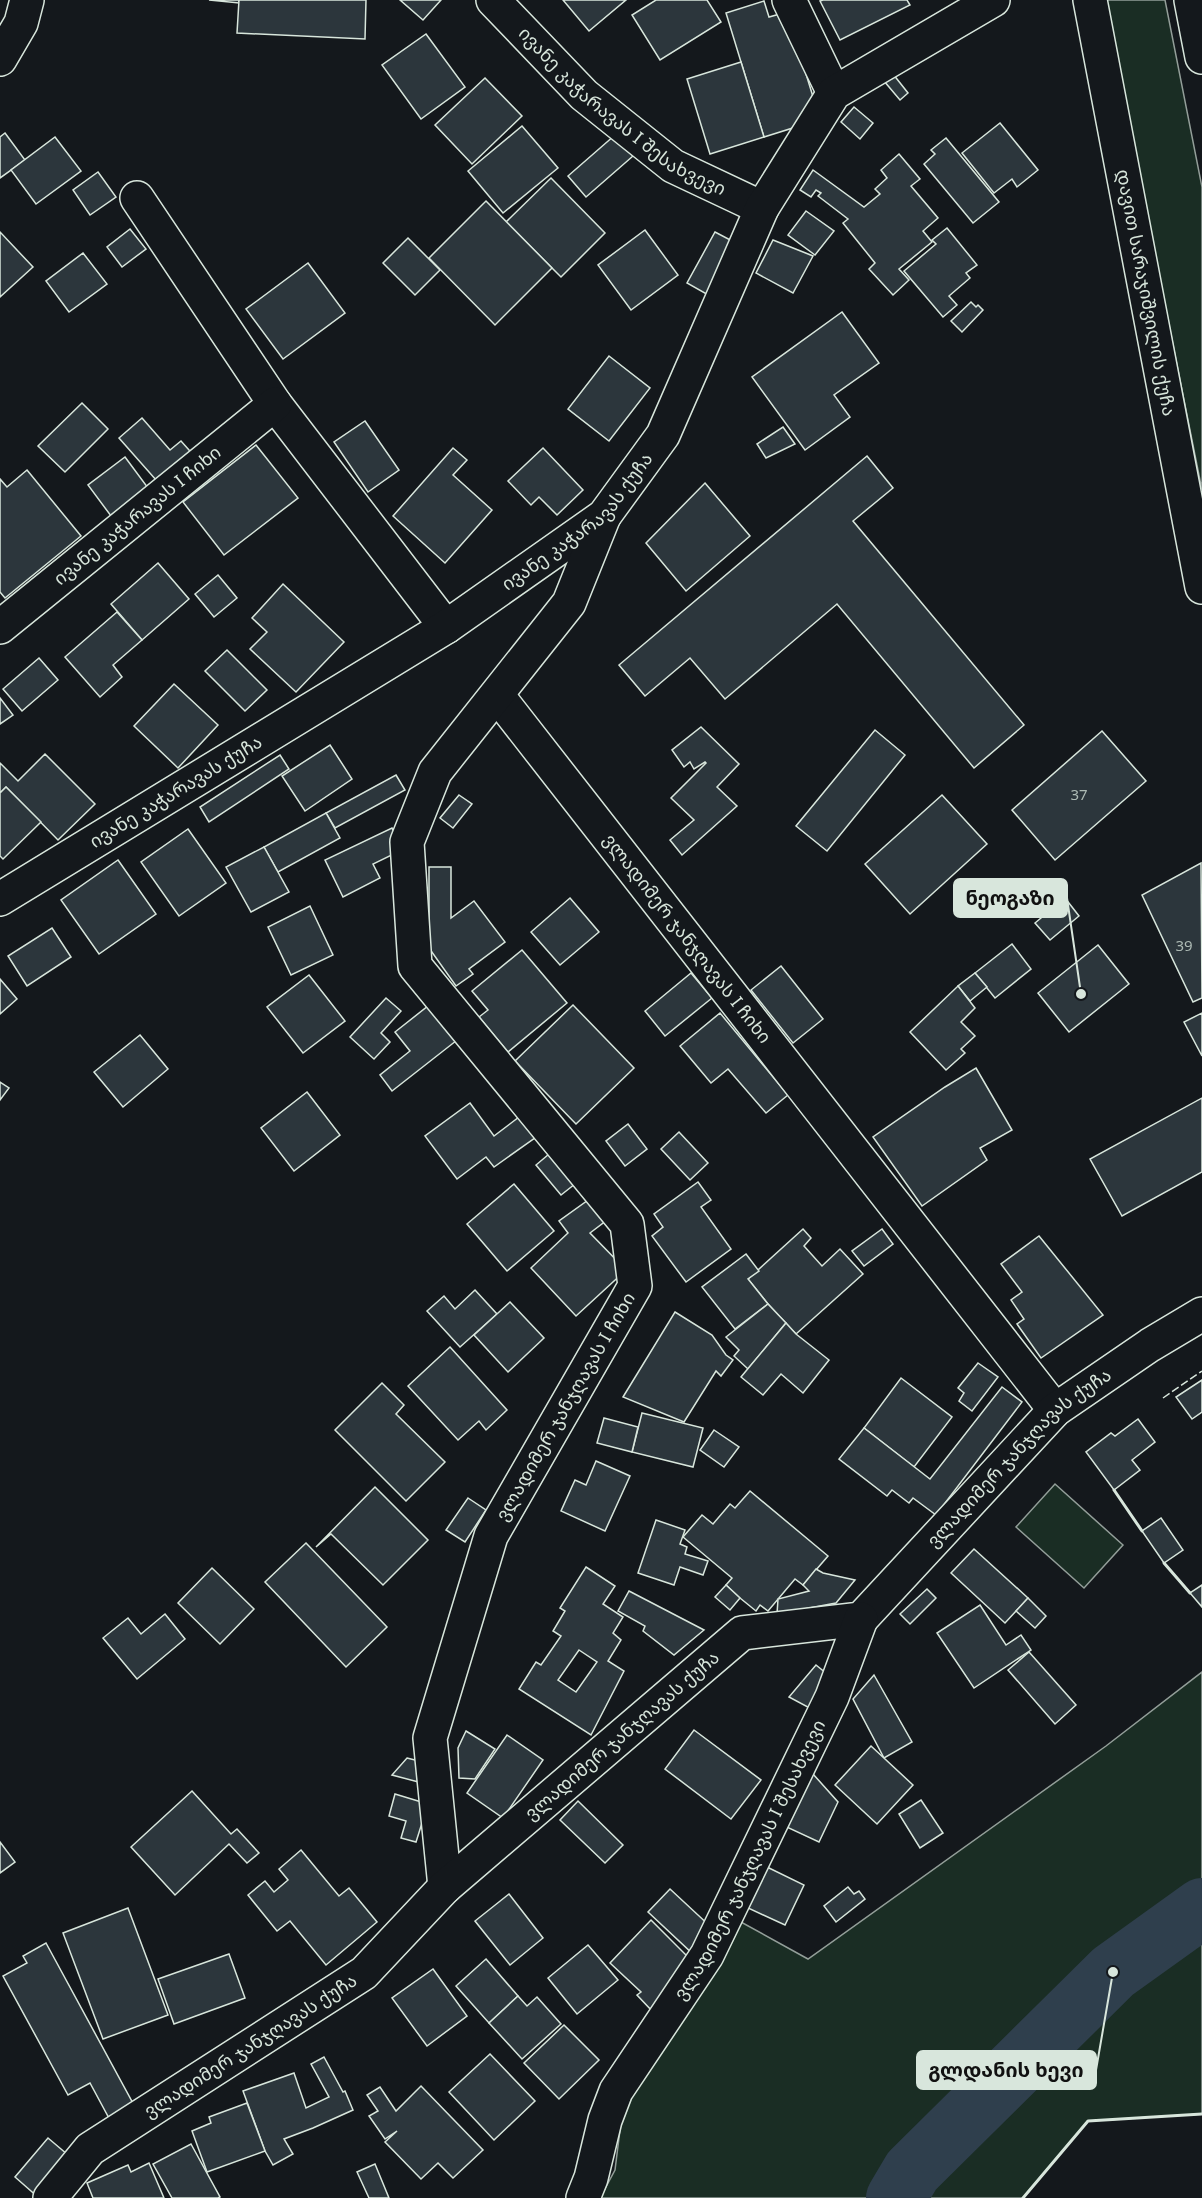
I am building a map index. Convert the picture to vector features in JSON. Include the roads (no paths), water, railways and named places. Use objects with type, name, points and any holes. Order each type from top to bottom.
[{"type":"street","points":[[0,59],[21,23],[27,0]]},
{"type":"street","name":"ივანე კაჭარავას I შესახვევი","points":[[494,0],[584,95],[673,166],[762,208]]},
{"type":"street","points":[[789,0],[834,93]]},
{"type":"street","name":"ივანე კაჭარავას ქუჩა","points":[[0,899],[446,627],[604,516],[663,435],[762,208],[834,93],[993,0]]},
{"type":"street","name":"დავით სარაჯიშვილის ქუჩა","points":[[1090,0],[1202,587]]},
{"type":"street","points":[[1191,0],[1202,57]]},
{"type":"street","points":[[137,198],[275,404],[446,627]]},
{"type":"street","name":"ივანე კაჭარავას I ჩიხი","points":[[0,627],[275,404]]},
{"type":"street","name":"ვლადიმერ ჯანჯღავას I ჩიხი","points":[[445,1887],[430,1738],[491,1536],[635,1286],[627,1224],[415,966],[406,842],[435,772],[569,603],[604,516]]},
{"type":"street","name":"ვლადიმერ ჯანჯღავას I ჩიხი","points":[[497,695],[1054,1410]]},
{"type":"street","name":"ვლადიმერ ჯანჯღავას ქუჩა","points":[[50,2198],[90,2149],[364,1973],[445,1887],[742,1633],[861,1618],[1054,1410],[1150,1345],[1202,1314]]},
{"type":"street","name":"ვლადიმერ ჯანჯღავას I შესახვევი","points":[[583,2198],[591,2178],[605,2120],[616,2091],[707,1955],[832,1697],[861,1618]]},
{"type":"waterway","points":[[896,2198],[912,2171],[1113,1972],[1202,1908]]},
{"type":"place","name":"ნეოგაზი","points":[[1081,994]]},
{"type":"place","name":"გლდანის ხევი","points":[[1113,1972]]}]
